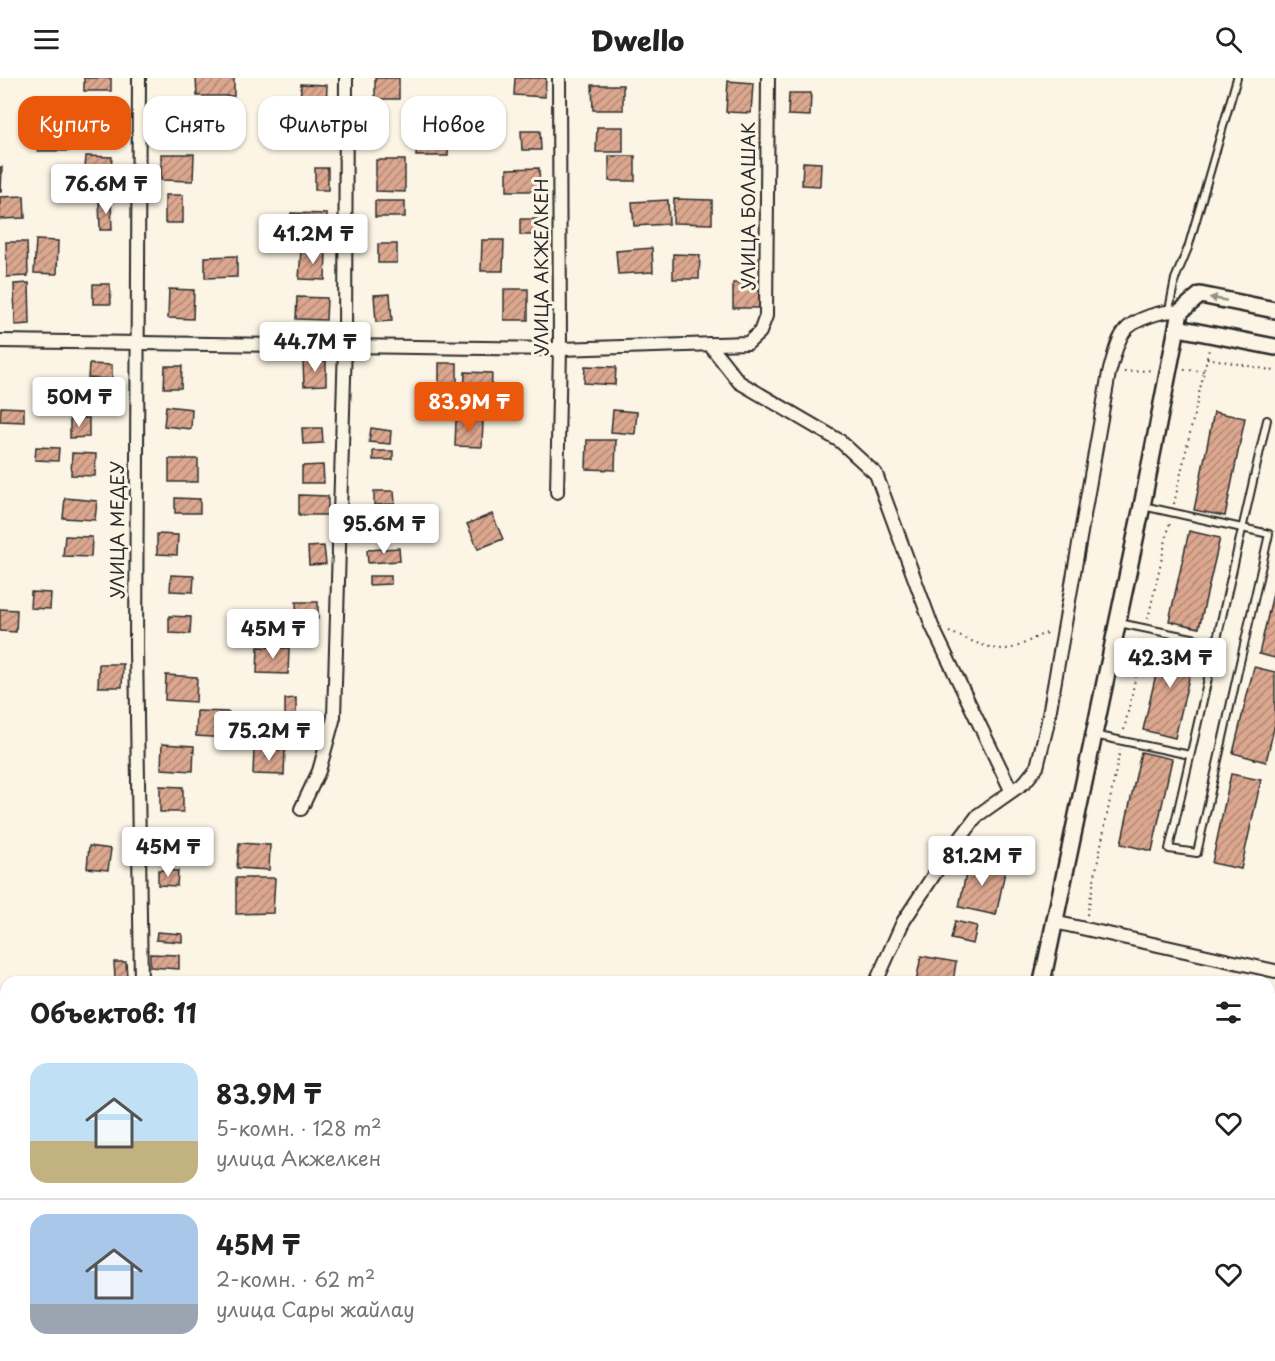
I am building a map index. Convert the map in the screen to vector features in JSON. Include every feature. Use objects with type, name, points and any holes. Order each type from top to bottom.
[{"type":"street","name":"УЛИЦА МЕДЕУ","points":[[140,78],[136,343],[136,647],[141,976]]},
{"type":"street","points":[[302,809],[319,771],[334,717],[345,344],[346,78]]},
{"type":"street","name":"УЛИЦА АКЖЕЛКЕН","points":[[557,492],[560,348],[559,78]]},
{"type":"street","name":"УЛИЦА БОЛАШАК","points":[[709,344],[748,344],[760,332],[766,316],[768,78]]},
{"type":"street","points":[[1043,976],[1142,506],[1176,317],[1200,296],[1275,310]]},
{"type":"street","points":[[879,976],[903,922],[941,864],[978,815],[1025,782],[1037,767],[1047,726],[1109,372],[1124,331],[1147,317],[1176,317],[1275,347]]},
{"type":"street","points":[[0,341],[560,348],[709,344],[739,382],[840,441],[876,474],[932,626],[1011,790]]},
{"type":"street","points":[[1054,922],[1275,972]]},
{"type":"lane","points":[[1176,317],[1175,279],[1188,248],[1237,78]]},
{"type":"lane","points":[[1142,506],[1242,528],[1269,534],[1197,853],[1169,849],[1190,755],[1216,643],[1242,528],[1267,420]]},
{"type":"lane","points":[[1118,623],[1216,643]]},
{"type":"lane","points":[[1094,735],[1190,755]]},
{"type":"path","points":[[1207,358],[1275,371]]},
{"type":"path","points":[[932,626],[1002,649],[1013,648],[1040,635],[1064,631]]},
{"type":"building","points":[[84,78],[111,78],[111,91],[84,91]]},
{"type":"building","points":[[196,78],[234,78],[234,96],[197,96]]},
{"type":"building","points":[[375,78],[399,78],[399,99],[375,96]]},
{"type":"building","points":[[515,78],[546,78],[545,97],[514,95]]},
{"type":"building","points":[[728,81],[753,83],[751,113],[726,112]]},
{"type":"building","points":[[301,84],[327,85],[327,96],[300,96]]},
{"type":"building","points":[[592,85],[623,85],[623,110],[593,110]]},
{"type":"building","points":[[789,93],[811,93],[810,116],[788,115]]},
{"type":"building","points":[[597,127],[623,127],[623,152],[596,152]]},
{"type":"building","points":[[521,131],[540,131],[541,150],[522,150]]},
{"type":"building","points":[[38,150],[70,150],[70,151]]},
{"type":"building","points":[[416,150],[448,150],[448,156],[416,156]]},
{"type":"building","points":[[161,154],[194,154],[193,181],[161,180]]},
{"type":"building","points":[[86,156],[112,157],[110,182],[84,181]]},
{"type":"building","points":[[609,156],[635,156],[635,181],[609,181]]},
{"type":"building","points":[[376,160],[405,160],[405,192],[376,191]]},
{"type":"building","points":[[803,162],[821,163],[820,186],[802,185]]},
{"type":"building","points":[[0,167],[2,167],[1,192],[0,192]]},
{"type":"building","points":[[315,168],[328,168],[328,190],[315,190]]},
{"type":"building","points":[[539,168],[540,191],[507,191],[507,169]]},
{"type":"building","points":[[165,195],[183,195],[183,223],[165,223]]},
{"type":"building","points":[[24,196],[25,218],[0,219],[0,197]]},
{"type":"building","points":[[111,199],[112,230],[100,230],[99,200]]},
{"type":"building","points":[[674,199],[712,200],[712,224],[673,223]]},
{"type":"building","points":[[668,200],[669,224],[634,226],[632,202]]},
{"type":"building","points":[[375,201],[405,201],[405,217],[375,217]]},
{"type":"building","points":[[291,213],[327,214],[327,239],[290,238]]},
{"type":"building","points":[[520,219],[539,219],[539,235],[520,235]]},
{"type":"building","points":[[36,240],[58,241],[57,274],[34,273]]},
{"type":"building","points":[[482,240],[504,240],[503,271],[481,271]]},
{"type":"building","points":[[6,242],[27,242],[28,276],[7,277]]},
{"type":"building","points":[[378,244],[397,244],[397,263],[378,263]]},
{"type":"building","points":[[652,248],[653,272],[618,274],[616,251]]},
{"type":"building","points":[[301,250],[326,251],[325,280],[299,279]]},
{"type":"building","points":[[673,254],[700,255],[699,279],[673,279]]},
{"type":"building","points":[[237,256],[237,277],[205,278],[205,257]]},
{"type":"building","points":[[29,283],[30,324],[15,325],[14,284]]},
{"type":"building","points":[[733,283],[759,283],[759,308],[733,308]]},
{"type":"building","points":[[93,284],[110,284],[111,304],[93,304]]},
{"type":"building","points":[[169,289],[194,290],[193,319],[168,318]]},
{"type":"building","points":[[504,289],[528,289],[528,320],[504,320]]},
{"type":"building","points":[[390,294],[392,321],[376,322],[374,295]]},
{"type":"building","points":[[297,297],[327,298],[326,320],[296,319]]},
{"type":"building","points":[[303,361],[326,361],[326,385],[304,386]]},
{"type":"building","points":[[439,363],[457,363],[457,398],[439,398]]},
{"type":"building","points":[[89,364],[112,365],[112,379],[88,378]]},
{"type":"building","points":[[165,366],[182,366],[181,388],[164,388]]},
{"type":"building","points":[[585,366],[616,367],[615,385],[584,383]]},
{"type":"building","points":[[465,372],[492,373],[491,400],[464,399]]},
{"type":"building","points":[[166,406],[192,409],[191,429],[164,426]]},
{"type":"building","points":[[1,407],[24,408],[24,422],[0,421]]},
{"type":"building","points":[[613,410],[637,412],[635,434],[611,432]]},
{"type":"building","points":[[1214,412],[1245,418],[1225,516],[1194,510]]},
{"type":"building","points":[[70,418],[89,418],[89,437],[70,438]]},
{"type":"building","points":[[456,420],[483,421],[482,447],[455,446]]},
{"type":"building","points":[[302,428],[322,428],[323,443],[303,444]]},
{"type":"building","points":[[371,428],[391,431],[390,444],[369,442]]},
{"type":"building","points":[[587,440],[616,440],[615,470],[586,469]]},
{"type":"building","points":[[36,447],[59,448],[58,461],[35,460]]},
{"type":"building","points":[[373,451],[393,451],[393,460],[373,460]]},
{"type":"building","points":[[72,453],[96,454],[95,476],[71,475]]},
{"type":"building","points":[[169,459],[198,459],[198,482],[169,482]]},
{"type":"building","points":[[323,465],[324,483],[302,483],[302,466]]},
{"type":"building","points":[[374,491],[394,491],[395,504],[374,505]]},
{"type":"building","points":[[299,495],[328,496],[328,515],[299,515]]},
{"type":"building","points":[[65,498],[97,501],[95,520],[63,518]]},
{"type":"building","points":[[175,498],[200,499],[200,513],[175,513]]},
{"type":"building","points":[[492,514],[503,539],[478,549],[467,524]]},
{"type":"building","points":[[1189,531],[1220,538],[1199,628],[1169,621]]},
{"type":"building","points":[[157,534],[178,535],[177,555],[157,554]]},
{"type":"building","points":[[65,536],[92,537],[91,557],[63,556]]},
{"type":"building","points":[[324,546],[326,564],[309,565],[308,547]]},
{"type":"building","points":[[399,548],[400,561],[368,563],[367,550]]},
{"type":"building","points":[[171,575],[194,576],[193,592],[170,591]]},
{"type":"building","points":[[369,576],[391,576],[391,584],[369,585]]},
{"type":"building","points":[[1275,585],[1275,658],[1259,654]]},
{"type":"building","points":[[31,592],[51,593],[50,609],[30,608]]},
{"type":"building","points":[[296,602],[318,602],[318,619],[297,620]]},
{"type":"building","points":[[0,609],[17,610],[16,632],[0,631]]},
{"type":"building","points":[[169,616],[191,617],[190,634],[169,633]]},
{"type":"building","points":[[1164,640],[1196,648],[1175,738],[1143,730]]},
{"type":"building","points":[[258,647],[289,648],[288,674],[257,673]]},
{"type":"building","points":[[99,664],[123,664],[122,687],[98,687]]},
{"type":"building","points":[[1254,667],[1275,672],[1275,724],[1266,762],[1233,753]]},
{"type":"building","points":[[166,675],[197,677],[196,702],[165,700]]},
{"type":"building","points":[[296,698],[296,722],[285,722],[285,699]]},
{"type":"building","points":[[197,711],[229,712],[227,738],[196,736]]},
{"type":"building","points":[[162,744],[194,746],[193,771],[161,769]]},
{"type":"building","points":[[254,749],[285,750],[284,775],[253,774]]},
{"type":"building","points":[[1141,752],[1172,759],[1152,851],[1121,844]]},
{"type":"building","points":[[1231,774],[1261,780],[1241,869],[1212,863]]},
{"type":"building","points":[[160,786],[183,787],[183,812],[160,812]]},
{"type":"building","points":[[239,843],[270,845],[269,870],[237,868]]},
{"type":"building","points":[[181,844],[201,844],[201,863],[181,863]]},
{"type":"building","points":[[89,846],[111,849],[108,870],[87,868]]},
{"type":"building","points":[[969,859],[1006,867],[996,915],[959,907]]},
{"type":"building","points":[[158,870],[178,871],[177,886],[158,885]]},
{"type":"building","points":[[236,878],[275,878],[273,913],[236,914]]},
{"type":"building","points":[[955,921],[977,926],[973,944],[951,939]]},
{"type":"building","points":[[157,932],[182,934],[182,942],[156,940]]},
{"type":"building","points":[[150,954],[179,955],[179,969],[150,967]]},
{"type":"building","points":[[921,956],[956,962],[954,976],[917,976]]},
{"type":"building","points":[[114,962],[126,962],[127,976],[115,976]]}]
